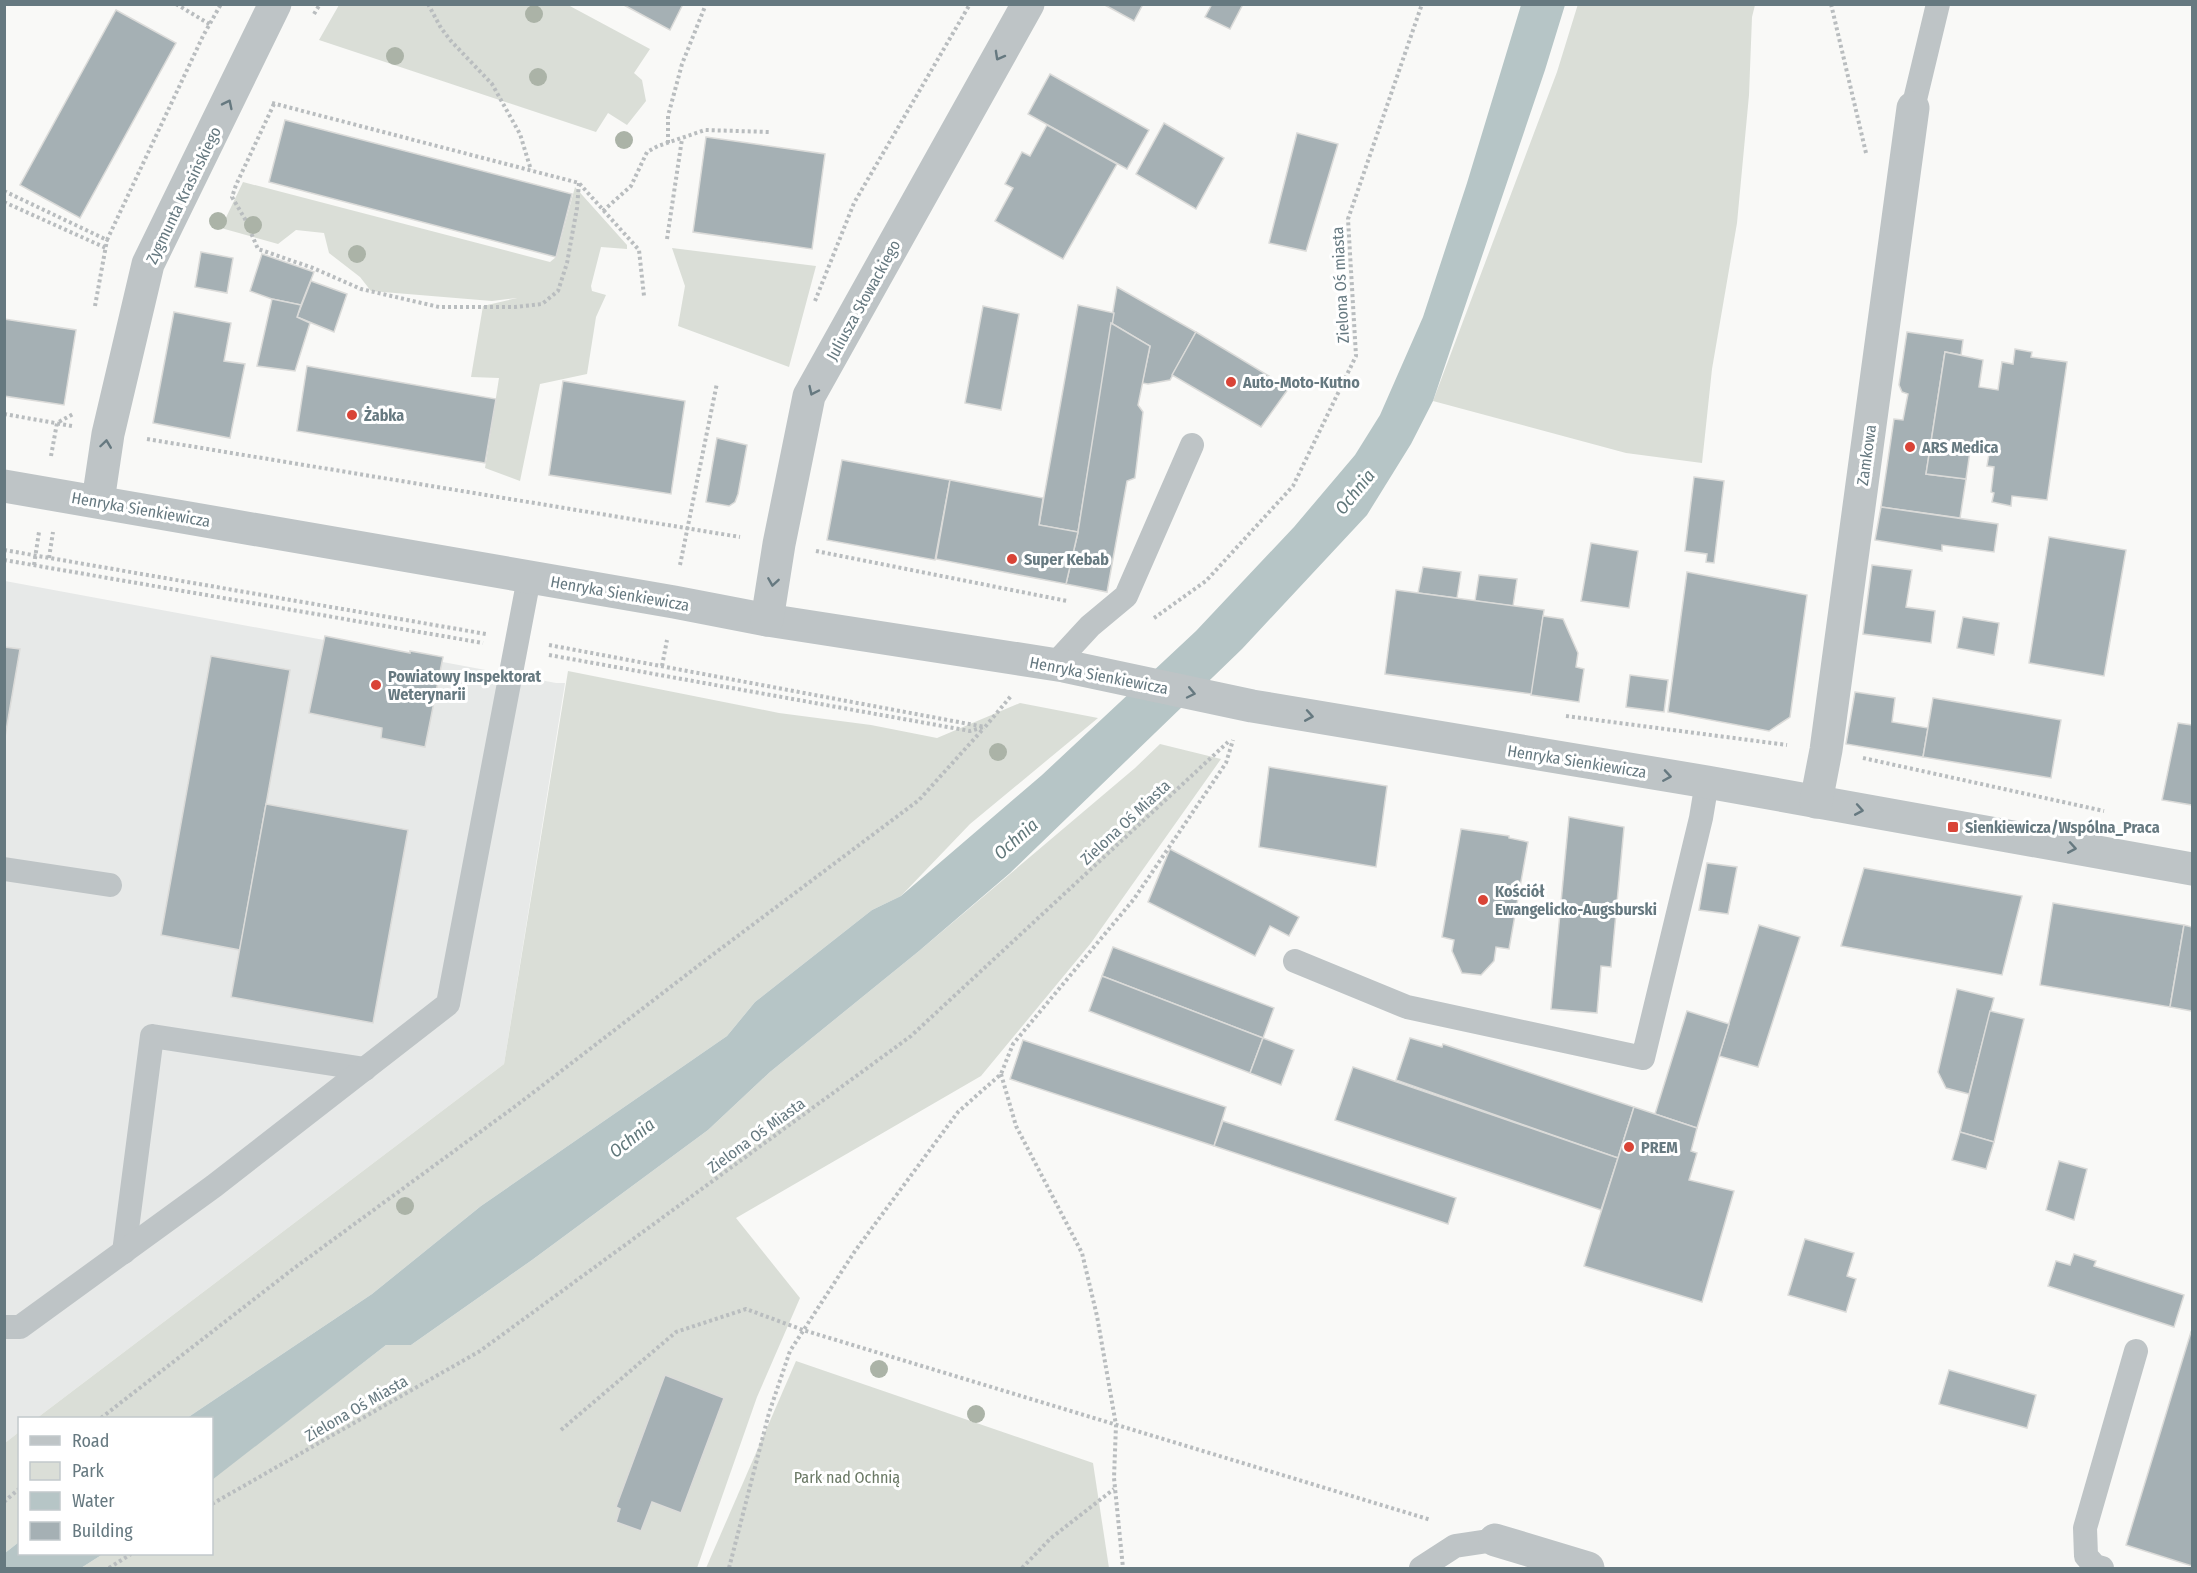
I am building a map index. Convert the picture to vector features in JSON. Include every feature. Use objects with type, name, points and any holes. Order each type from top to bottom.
[{"type":"street","name":"Zygmunta Krasińskiego","points":[[98,501],[108,434],[148,264],[275,4]]},
{"type":"street","name":"Juliusza Słowackiego","points":[[767,620],[779,544],[809,396],[1028,4]]},
{"type":"street","name":"Zamkowa","points":[[1816,802],[1826,750],[1913,108]]},
{"type":"street","name":"Henryka Sienkiewicza","points":[[4,486],[767,620],[1063,666],[1252,706],[1707,782],[2193,869]]},
{"type":"street","points":[[1495,1540],[1588,1569]]},
{"type":"lane","points":[[1913,108],[1938,4]]},
{"type":"lane","points":[[1063,666],[1090,626],[1126,596],[1192,445]]},
{"type":"lane","points":[[4,1327],[20,1327],[124,1252],[214,1186],[448,1004],[529,578]]},
{"type":"lane","points":[[1295,961],[1407,1007],[1643,1058],[1701,818],[1707,782]]},
{"type":"lane","points":[[4,869],[110,885]]},
{"type":"lane","points":[[124,1252],[152,1036],[365,1069]]},
{"type":"lane","points":[[2102,1569],[2095,1566],[2086,1556],[2085,1528],[2136,1351]]},
{"type":"lane","points":[[1421,1569],[1455,1546],[1495,1540]]},
{"type":"path","points":[[176,4],[211,25]]},
{"type":"path","points":[[4,191],[107,240],[203,36],[221,4]]},
{"type":"path","points":[[428,4],[441,28],[464,56],[492,84],[502,100],[520,134],[531,171]]},
{"type":"path","points":[[669,143],[668,116],[682,64],[706,4]]},
{"type":"path","name":"Zielona Oś miasta","points":[[1090,626],[1154,618],[1189,594],[1206,581],[1293,486],[1356,356],[1348,219],[1422,4]]},
{"type":"path","points":[[265,102],[579,183],[639,250],[644,296]]},
{"type":"path","points":[[274,104],[236,185],[232,196],[235,204],[245,219],[258,249],[313,268],[361,289],[439,307],[515,307],[542,304],[558,291],[567,263],[579,183]]},
{"type":"path","points":[[603,210],[631,186],[647,152],[705,130],[769,132]]},
{"type":"path","points":[[667,239],[682,138]]},
{"type":"path","points":[[4,202],[106,248]]},
{"type":"path","points":[[662,666],[687,527],[717,383]]},
{"type":"path","points":[[4,414],[108,434],[687,527],[1078,603]]},
{"type":"path","points":[[1565,716],[1826,750],[2110,812]]},
{"type":"path","points":[[104,1417],[293,1269],[517,1105],[919,800],[985,727]]},
{"type":"path","name":"Zielona Oś Miasta","points":[[213,1503],[480,1351],[911,1036],[1234,736],[1226,763],[1134,899],[1013,1044],[1001,1074]]},
{"type":"path","points":[[729,1569],[769,1413],[789,1351],[855,1251],[958,1112],[1001,1074],[1016,1126],[1082,1253],[1097,1316],[1116,1425],[1114,1488],[1123,1569]]},
{"type":"path","points":[[561,1430],[676,1332],[746,1309],[803,1330],[1438,1522]]},
{"type":"path","points":[[1022,1569],[1051,1538],[1114,1488]]},
{"type":"path","points":[[4,1502],[18,1490]]},
{"type":"path","points":[[109,1569],[130,1555]]},
{"type":"shaded area","points":[[5,581],[565,683],[504,1064],[38,1417],[18,1417],[18,1433],[5,1443]]},
{"type":"green space","points":[[1578,4],[1755,5],[1752,17],[1749,95],[1737,223],[1712,369],[1702,463],[1626,453],[1433,401],[1557,72]]},
{"type":"green space","points":[[339,5],[568,5],[650,49],[634,73],[642,80],[646,101],[627,125],[608,113],[596,132],[319,40]]},
{"type":"green space","points":[[243,182],[550,262],[556,257],[575,187],[627,245],[627,249],[601,247],[591,286],[592,291],[606,295],[596,317],[587,374],[540,384],[520,481],[485,468],[499,378],[471,377],[483,306],[517,298],[492,301],[371,291],[360,277],[329,253],[324,233],[296,230],[278,244],[221,228]]},
{"type":"green space","points":[[672,248],[816,266],[789,367],[678,326],[685,286]]},
{"type":"green space","points":[[568,671],[779,713],[871,725],[937,738],[1020,703],[1098,718],[970,824],[901,896],[872,910],[755,1002],[727,1036],[481,1206],[372,1294],[188,1417],[38,1417],[504,1064]]},
{"type":"green space","points":[[1160,744],[1221,759],[1091,943],[981,1076],[736,1218],[800,1298],[757,1397],[697,1568],[81,1568],[101,1555],[213,1555],[213,1478],[386,1345],[411,1345],[532,1260],[708,1130],[770,1072],[919,951],[1135,768]]},
{"type":"green space","name":"Park nad Ochnią","points":[[796,1361],[1093,1463],[1109,1568],[706,1568]]},
{"type":"green space","points":[[18,1433],[18,1543],[5,1553],[5,1443]]},
{"type":"water","name":"Ochnia","points":[[1521,5],[1565,5],[1433,401],[1411,444],[1367,515],[1242,649],[1010,873],[919,951],[770,1072],[708,1130],[532,1260],[411,1345],[386,1345],[213,1479],[213,1417],[188,1417],[372,1294],[481,1206],[727,1036],[755,1002],[872,910],[901,896],[1042,775],[1196,631],[1294,527],[1355,455],[1380,415],[1423,317],[1467,183]]},
{"type":"water","points":[[18,1543],[18,1555],[101,1555],[81,1568],[5,1568],[5,1553]]},
{"type":"building","points":[[622,4],[683,4],[670,30]]},
{"type":"building","points":[[1103,4],[1143,4],[1134,21]]},
{"type":"building","points":[[1212,4],[1243,4],[1230,29],[1205,17]]},
{"type":"building","points":[[116,10],[176,43],[80,218],[20,185]]},
{"type":"building","points":[[1050,74],[1149,130],[1127,169],[1028,114]]},
{"type":"building","points":[[285,120],[572,194],[556,257],[269,182]]},
{"type":"building","points":[[1164,123],[1224,158],[1196,209],[1136,174]]},
{"type":"building","points":[[1047,125],[1117,164],[1063,259],[995,221],[1013,188],[1005,184],[1022,152],[1030,156]]},
{"type":"building","points":[[1297,133],[1338,144],[1306,251],[1269,243]]},
{"type":"building","points":[[706,137],[825,154],[812,249],[693,232]]},
{"type":"building","points":[[201,252],[233,258],[227,293],[195,287]]},
{"type":"building","points":[[262,254],[314,272],[301,305],[272,299],[250,291]]},
{"type":"building","points":[[311,281],[347,294],[334,332],[297,317]]},
{"type":"building","points":[[1117,287],[1196,332],[1170,380],[1142,383],[1150,346],[1111,323]]},
{"type":"building","points":[[272,299],[301,305],[297,317],[310,323],[295,371],[257,366]]},
{"type":"building","points":[[1078,305],[1114,313],[1078,532],[1039,525]]},
{"type":"building","points":[[983,306],[1019,314],[1001,410],[965,403]]},
{"type":"building","points":[[174,312],[231,323],[224,361],[245,364],[230,438],[153,423]]},
{"type":"building","points":[[4,319],[76,330],[64,405],[4,396]]},
{"type":"building","points":[[1111,323],[1150,346],[1138,405],[1143,412],[1135,478],[1127,481],[1107,592],[1066,584],[1078,532]]},
{"type":"building","name":"Auto-Moto-Kutno","points":[[1196,332],[1289,388],[1261,427],[1172,375]]},
{"type":"building","name":"ARS Medica","points":[[1907,332],[1963,340],[1961,355],[1945,352],[1926,474],[1966,479],[1960,518],[1881,507],[1894,419],[1903,420],[1908,394],[1902,392],[1899,385]]},
{"type":"building","points":[[2015,349],[2032,352],[2031,357],[2067,362],[2047,500],[2012,496],[2011,506],[1992,502],[1994,467],[1987,466],[1989,454],[1970,451],[1966,479],[1926,474],[1945,352],[1983,360],[1979,387],[1998,390],[2002,362],[2013,364]]},
{"type":"building","points":[[307,366],[496,399],[485,463],[297,431]]},
{"type":"building","points":[[563,381],[685,401],[671,494],[549,475]]},
{"type":"building","points":[[717,438],[747,445],[738,494],[735,502],[729,506],[706,502]]},
{"type":"building","points":[[842,460],[950,480],[935,560],[827,540]]},
{"type":"building","points":[[1694,477],[1724,481],[1714,563],[1706,562],[1707,554],[1685,551]]},
{"type":"building","points":[[950,480],[1043,498],[1039,525],[1078,532],[1066,584],[936,559]]},
{"type":"building","points":[[1881,507],[1998,524],[1994,552],[1942,545],[1942,551],[1875,540]]},
{"type":"building","points":[[2049,537],[2126,550],[2104,676],[2029,663]]},
{"type":"building","points":[[1591,543],[1638,551],[1629,608],[1581,601]]},
{"type":"building","points":[[1872,565],[1912,570],[1906,607],[1935,611],[1931,643],[1863,634]]},
{"type":"building","points":[[1423,567],[1461,572],[1457,598],[1418,593]]},
{"type":"building","points":[[1687,572],[1807,595],[1790,717],[1769,731],[1668,712]]},
{"type":"building","points":[[1479,575],[1517,579],[1513,606],[1475,601]]},
{"type":"building","points":[[1396,590],[1544,610],[1532,694],[1385,674]]},
{"type":"building","points":[[1543,616],[1563,619],[1578,653],[1576,667],[1584,669],[1579,702],[1531,695]]},
{"type":"building","points":[[1963,617],[1999,623],[1994,655],[1957,648]]},
{"type":"building","name":"Powiatowy Inspektorat Weterynarii","points":[[325,636],[410,653],[410,651],[443,657],[425,747],[381,738],[382,728],[309,713]]},
{"type":"building","points":[[4,647],[20,649],[4,743]]},
{"type":"building","points":[[211,656],[290,670],[240,950],[161,935]]},
{"type":"building","points":[[1630,675],[1668,680],[1664,712],[1626,707]]},
{"type":"building","points":[[1855,692],[1895,698],[1892,722],[1928,728],[1923,757],[1846,744]]},
{"type":"building","points":[[1933,698],[2061,720],[2051,778],[1923,757]]},
{"type":"building","points":[[2178,723],[2192,725],[2192,805],[2162,800]]},
{"type":"building","points":[[1269,767],[1387,786],[1376,867],[1259,847]]},
{"type":"building","points":[[266,804],[408,830],[373,1023],[231,997]]},
{"type":"building","points":[[1569,817],[1624,827],[1611,967],[1601,966],[1597,1013],[1551,1009]]},
{"type":"building","name":"Kościół Ewangelicko-Augsburski","points":[[1461,829],[1509,836],[1509,838],[1528,842],[1509,949],[1496,947],[1494,961],[1481,975],[1462,973],[1452,951],[1454,940],[1442,937]]},
{"type":"building","points":[[1170,849],[1299,917],[1289,936],[1270,926],[1255,956],[1148,902]]},
{"type":"building","points":[[1707,863],[1737,867],[1728,914],[1699,910]]},
{"type":"building","points":[[1864,868],[2022,896],[2002,975],[1841,946]]},
{"type":"building","points":[[2053,903],[2184,925],[2170,1007],[2040,985]]},
{"type":"building","points":[[1759,925],[1800,937],[1758,1067],[1719,1056]]},
{"type":"building","points":[[2184,925],[2192,927],[2192,1011],[2170,1007]]},
{"type":"building","points":[[1113,947],[1274,1008],[1263,1038],[1102,976]]},
{"type":"building","points":[[1102,976],[1263,1038],[1250,1073],[1089,1011]]},
{"type":"building","points":[[1957,989],[1994,998],[1969,1094],[1946,1088],[1938,1072]]},
{"type":"building","points":[[1687,1011],[1729,1024],[1697,1128],[1655,1114]]},
{"type":"building","points":[[1990,1011],[2024,1019],[1994,1142],[1960,1132]]},
{"type":"building","points":[[1263,1038],[1294,1050],[1281,1085],[1250,1073]]},
{"type":"building","points":[[1410,1038],[1442,1047],[1443,1044],[1634,1107],[1618,1158],[1396,1080]]},
{"type":"building","points":[[1023,1040],[1226,1107],[1214,1146],[1010,1079]]},
{"type":"building","points":[[1353,1067],[1618,1158],[1601,1210],[1335,1120]]},
{"type":"building","points":[[1634,1107],[1697,1128],[1691,1151],[1697,1153],[1689,1180],[1734,1191],[1702,1302],[1584,1266]]},
{"type":"building","points":[[1223,1121],[1456,1198],[1448,1224],[1214,1146]]},
{"type":"building","points":[[1960,1132],[1994,1142],[1986,1169],[1952,1160]]},
{"type":"building","points":[[2059,1161],[2087,1169],[2074,1220],[2046,1210]]},
{"type":"building","points":[[1805,1239],[1854,1253],[1847,1276],[1856,1279],[1846,1312],[1788,1295]]},
{"type":"building","points":[[2074,1254],[2096,1261],[2094,1266],[2184,1295],[2174,1327],[2048,1286],[2056,1261],[2070,1265]]},
{"type":"building","points":[[2192,1333],[2192,1566],[2126,1545]]},
{"type":"building","points":[[1949,1370],[2036,1395],[2027,1428],[1939,1404]]},
{"type":"building","points":[[665,1375],[724,1398],[681,1513],[652,1502],[641,1531],[616,1522],[620,1509],[616,1507]]},
{"type":"place","name":"Auto-Moto-Kutno","points":[[1231,382]]},
{"type":"place","name":"Żabka","points":[[352,415]]},
{"type":"place","name":"ARS Medica","points":[[1910,447]]},
{"type":"place","name":"Super Kebab","points":[[1012,559]]},
{"type":"place","name":"Powiatowy Inspektorat Weterynarii","points":[[376,685]]},
{"type":"place","name":"Sienkiewicza/Wspólna_Praca","points":[[1953,827]]},
{"type":"place","name":"Kościół Ewangelicko-Augsburski","points":[[1483,900]]},
{"type":"place","name":"PREM","points":[[1629,1147]]}]
